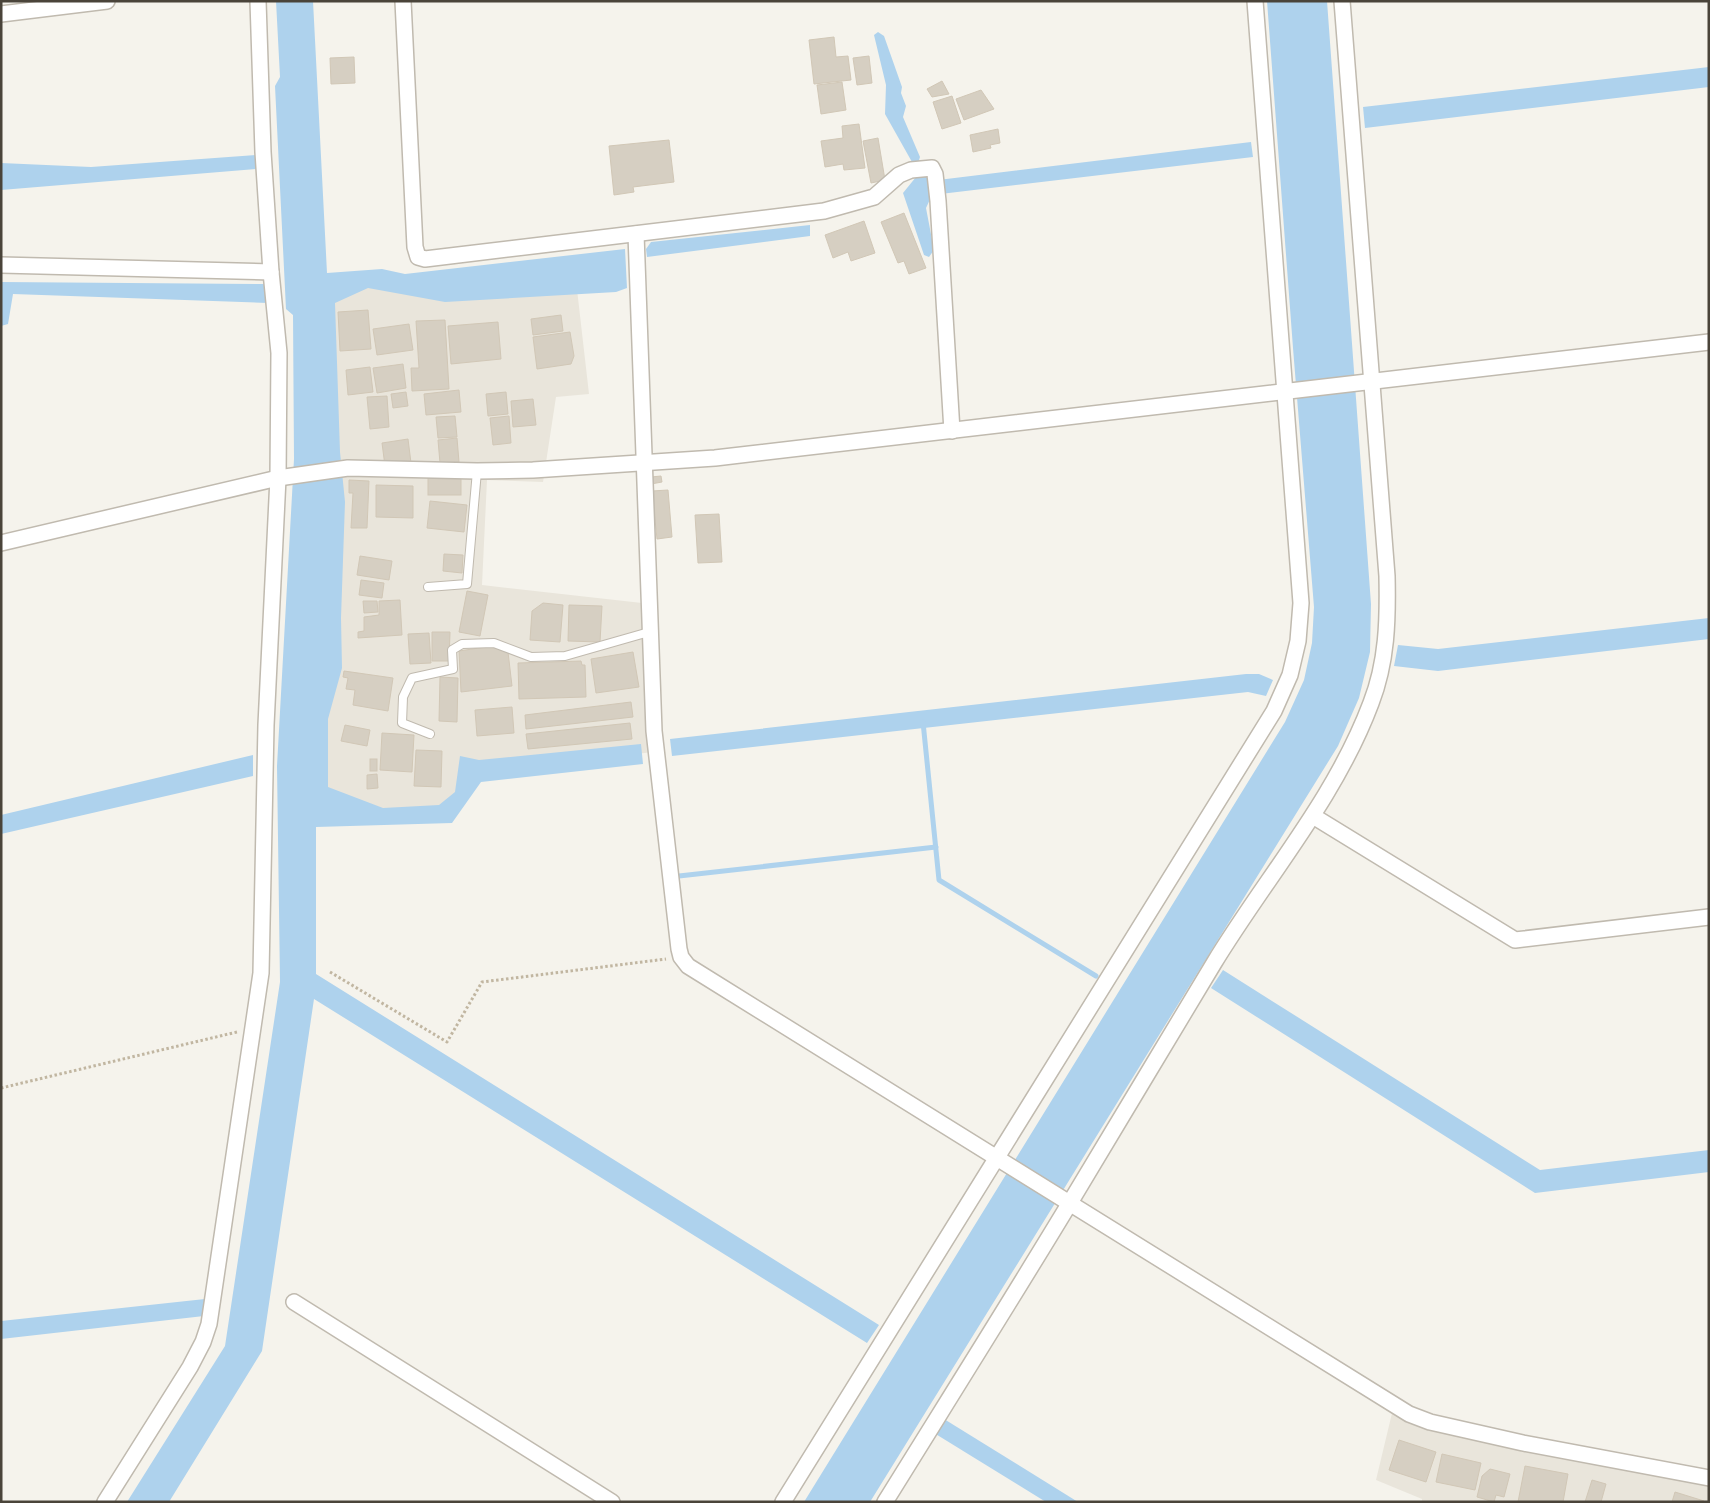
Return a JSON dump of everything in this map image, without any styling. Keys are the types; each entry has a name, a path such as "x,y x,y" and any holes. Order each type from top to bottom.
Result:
{"street":[{"path":"1,14 107,1"},
{"path":"105,1502 190,1367 203,1342 209,1324 261,973 266,725 283,477 279,353 271,272 263,152 258,1"},
{"path":"404,1 415,247 418,257 426,259 824,211 874,198 899,175 923,171 938,201 952,430"},
{"path":"783,1502 1000,1161 1274,711 1290,675 1298,641 1301,603 1288,392 1256,1"},
{"path":"885,1502 1066,1202 1216,960 1313,816 1356,740 1373,700 1388,625 1387,576 1364,382 1342,1"},
{"path":"636,234 654,731 678,949 688,966 1409,1414 1430,1422 1523,1443 1709,1478"},
{"path":"1,265 271,272"},
{"path":"1,543 283,477 348,468 477,471 532,470 715,458 1709,342"},
{"path":"1313,816 1515,940 1709,917"},
{"path":"294,1302 612,1502"}],"lane":[{"path":"428,588 467,584 477,471"},
{"path":"430,734 402,723 403,697 412,678 453,669 452,650 462,644 494,642 531,657 565,656 649,632"}],"path":[{"path":"330,972 446,1042 482,982 681,957"},
{"path":"1,1088 253,1028"}],"shaded area":[{"path":"575,272 589,394 556,397 543,482 487,480 482,585 642,603 653,752 469,774 447,818 304,818 314,287"},
{"path":"1393,1409 1709,1473 1709,1502 1422,1502 1422,1499 1376,1480"}],"water":[{"path":"276,1 313,1 327,273 382,269 405,274 625,249 627,288 616,292 445,302 368,288 335,303 340,452 345,502 341,618 342,668 328,719 328,787 383,808 439,805 455,792 460,756 479,760 641,744 643,764 481,782 452,823 316,827 316,974 879,1325 867,1343 314,999 262,1351 169,1502 127,1502 225,1346 280,982 277,766 294,459 293,315 286,309 275,86 280,77"},
{"path":"1267,1 1327,1 1371,604 1370,652 1359,698 1338,746 870,1502 804,1502 1285,722 1304,680 1312,643 1314,607"},
{"path":"878,32 884,36 902,87 901,93 906,106 903,117 920,157 920,167 923,174 930,181 1251,142 1253,157 932,195 926,208 934,250 929,257 924,255 903,193 916,177 912,162 885,114 886,85 874,35"},
{"path":"1709,67 1709,87 1365,128 1363,107"},
{"path":"257,155 257,169 1,190 1,163 91,167"},
{"path":"810,225 810,236 647,257 646,249 651,242"},
{"path":"1,282 266,284 268,303 13,294 8,324 1,326"},
{"path":"1709,618 1709,639 1438,671 1394,666 1398,645 1438,649"},
{"path":"1259,674 1273,680 1266,696 1248,692 672,756 670,739"},
{"path":"253,755 253,776 1,834 1,815"},
{"path":"1223,970 1540,1170 1709,1150 1709,1172 1535,1193 1211,988"},
{"path":"205,1299 204,1316 1,1339 1,1321"},
{"path":"944,1419 1078,1502 1046,1502 934,1433"}],"building":[{"path":"834,37 836,57 848,56 851,80 814,84 809,40"},
{"path":"869,56 872,83 857,85 853,58"},
{"path":"354,57 355,83 331,84 330,58"},
{"path":"942,81 949,94 932,97 927,89"},
{"path":"842,82 846,110 821,114 817,85"},
{"path":"981,90 994,109 964,120 956,99"},
{"path":"952,96 961,123 942,129 933,102"},
{"path":"859,124 865,168 844,170 843,164 825,167 821,141 843,138 842,126"},
{"path":"998,129 1000,143 990,145 991,148 973,152 970,135"},
{"path":"878,138 885,180 871,183 863,141"},
{"path":"669,140 674,182 633,187 634,192 614,195 609,146"},
{"path":"904,213 926,268 909,274 904,261 898,263 881,222"},
{"path":"864,221 875,253 851,261 848,252 833,258 825,235"},
{"path":"368,310 371,349 340,351 338,312"},
{"path":"561,315 563,331 533,335 531,319"},
{"path":"445,320 449,389 412,391 411,368 419,368 416,321"},
{"path":"498,322 501,359 451,364 448,326"},
{"path":"409,324 413,350 377,355 373,329"},
{"path":"570,332 574,356 571,364 537,369 533,337"},
{"path":"403,364 406,388 377,393 373,368"},
{"path":"370,367 373,392 348,395 346,370"},
{"path":"459,390 461,412 426,415 424,394"},
{"path":"406,392 408,406 393,408 391,394"},
{"path":"506,392 508,414 488,416 486,394"},
{"path":"387,396 389,427 370,429 367,397"},
{"path":"533,399 536,425 513,427 511,401"},
{"path":"455,416 457,437 438,438 436,417"},
{"path":"509,416 511,443 493,445 490,418"},
{"path":"457,438 459,462 440,463 438,440"},
{"path":"408,439 411,463 385,466 382,443"},
{"path":"428,474 461,474 461,495 428,495"},
{"path":"661,476 662,482 651,484 651,477"},
{"path":"349,480 369,481 367,528 351,528 353,493 349,493"},
{"path":"376,485 413,486 413,518 376,517"},
{"path":"668,490 672,537 657,539 652,491"},
{"path":"430,501 467,505 464,532 427,528"},
{"path":"719,514 722,562 698,563 695,515"},
{"path":"444,554 463,555 462,573 443,571"},
{"path":"360,556 392,561 389,580 357,575"},
{"path":"361,580 384,583 382,598 359,595"},
{"path":"467,591 488,595 480,636 459,632"},
{"path":"400,600 402,635 358,638 358,632 364,631 364,617 379,615 379,601"},
{"path":"363,601 377,601 378,612 364,613"},
{"path":"543,603 563,605 560,642 530,640 532,611"},
{"path":"569,605 602,606 600,642 568,641"},
{"path":"432,632 450,632 449,661 432,661"},
{"path":"429,633 431,663 410,664 408,634"},
{"path":"492,646 508,652 512,686 461,692 459,651"},
{"path":"633,652 639,687 596,693 591,659"},
{"path":"581,661 582,665 585,665 586,697 519,699 518,663"},
{"path":"344,671 393,678 388,711 353,705 355,690 346,689 348,678 343,677"},
{"path":"440,677 458,678 457,722 439,721"},
{"path":"631,702 633,717 526,729 525,715"},
{"path":"512,707 514,733 477,736 475,710"},
{"path":"630,723 632,739 528,749 526,734"},
{"path":"345,725 370,730 367,746 341,741"},
{"path":"382,733 414,735 412,772 380,770"},
{"path":"416,750 442,751 441,787 414,786"},
{"path":"370,759 377,759 377,771 370,771"},
{"path":"377,774 378,788 367,789 367,775"},
{"path":"1399,1440 1436,1452 1426,1482 1389,1470"},
{"path":"1442,1454 1481,1463 1475,1490 1436,1482"},
{"path":"1525,1466 1568,1474 1563,1502 1518,1502"},
{"path":"1490,1469 1510,1474 1504,1497 1496,1495 1494,1502 1477,1497 1482,1476"},
{"path":"1592,1480 1606,1484 1601,1502 1585,1502"},
{"path":"1675,1492 1704,1501 1704,1502 1672,1502"}],"waterway":[{"path":"923,722 939,880 1096,976"},
{"path":"679,876 936,847"}]}
